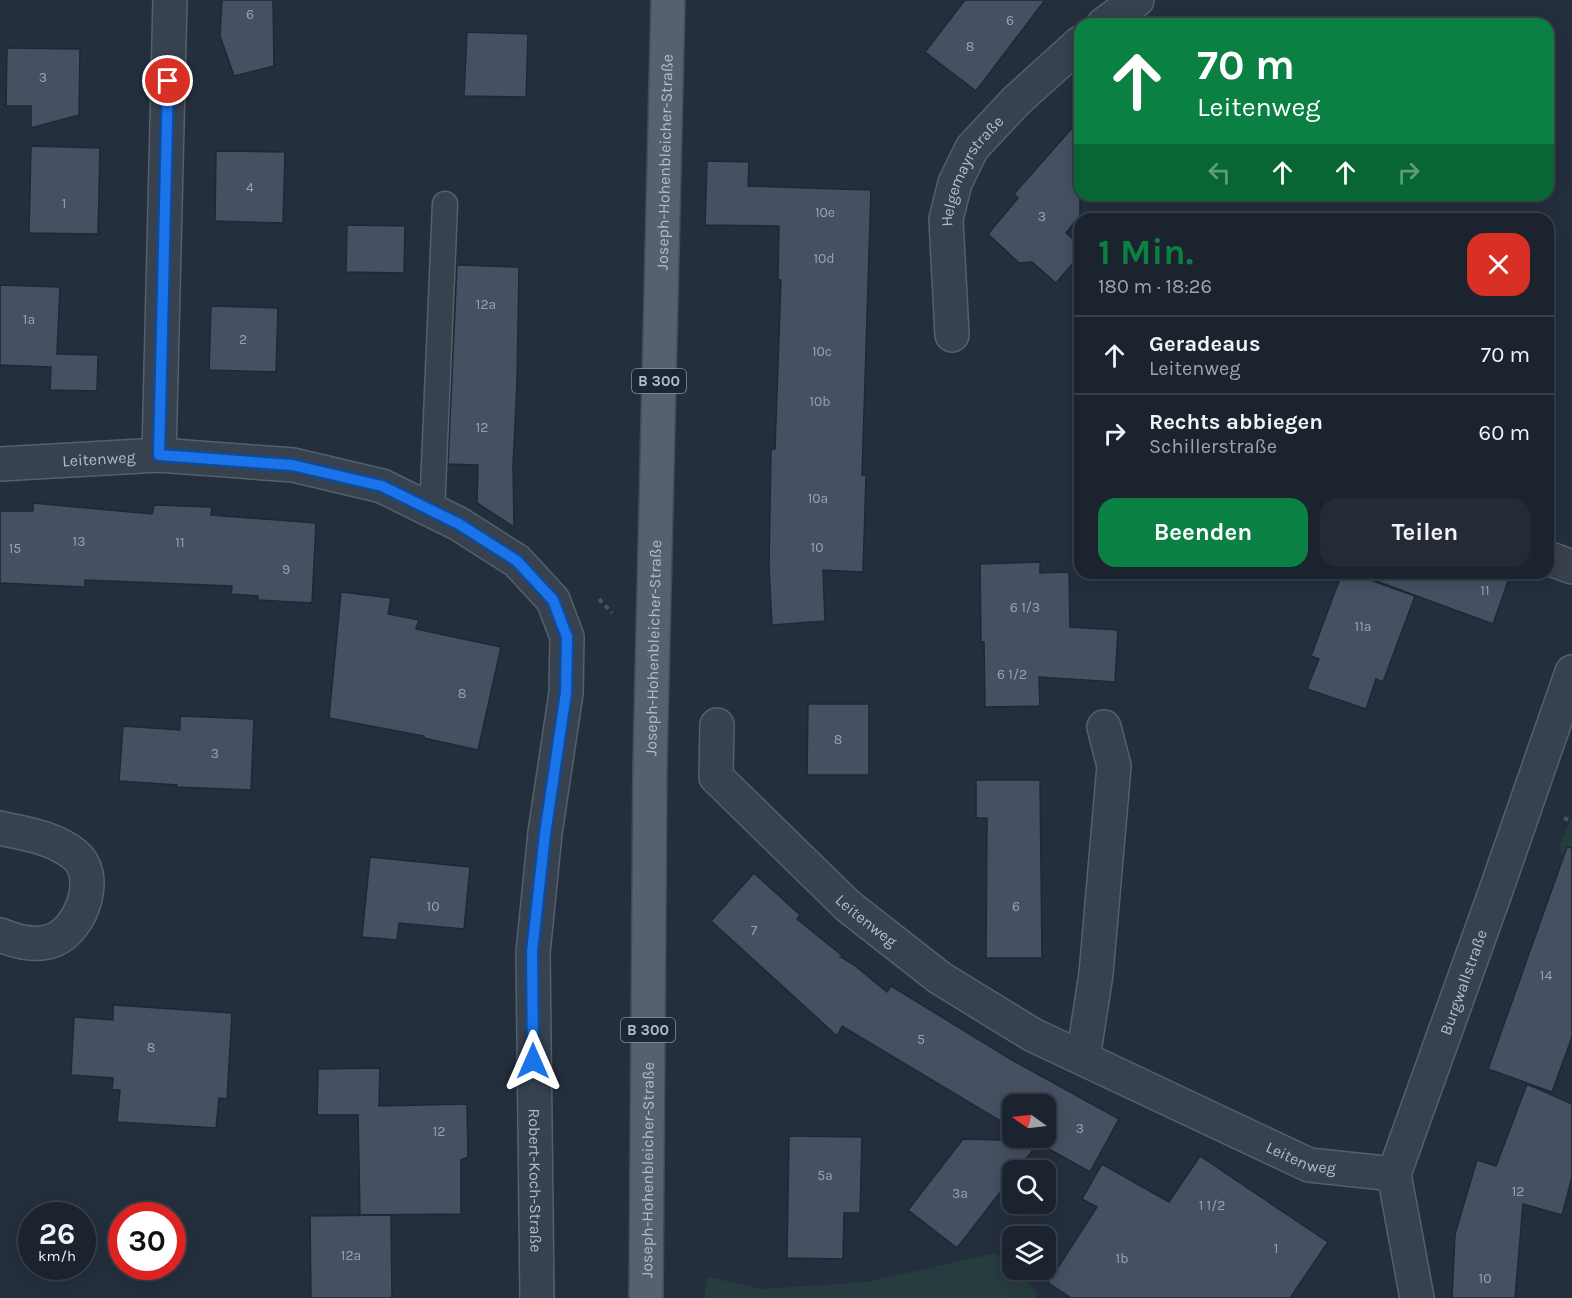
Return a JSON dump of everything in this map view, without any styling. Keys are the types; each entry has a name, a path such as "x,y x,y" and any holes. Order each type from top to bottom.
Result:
{"main road":[{"name":"Joseph-Hohenbleicher-Straße","path":"646,1298 650,762 668,0"}],"street":[{"path":"159,455 170,0"},
{"path":"1112,18 1137,0"},
{"name":"Helgemayrstraße","path":"952,335 946,219 955,183 972,148 1016,101 1074,48"},
{"name":"Leitenweg","path":"0,464 159,455 292,465 382,486 459,524 517,561 553,600"},
{"path":"1554,560 1572,567"},
{"name":"Robert-Koch-Straße","path":"537,1298 532,952 543,843 566,681 567,637 553,600"},
{"name":"Burgwallstraße","path":"1394,1174 1572,672"},
{"name":"Leitenweg","path":"717,725 716,777 848,906 940,978 1033,1035 1309,1165 1394,1174"},
{"path":"1083,1058 1096,974 1113,766 1104,727"},
{"path":"0,828 52,840 76,855 85,869 88,884 82,908 70,928 55,940 32,944 0,935"},
{"path":"1394,1174 1417,1298"}],"lane":[{"path":"432,512 445,204"}],"green space":[{"path":"1572,817 1572,856 1558,850"},
{"path":"996,1253 1002,1258 1002,1280 1026,1280 1035,1288 1037,1298 704,1298 708,1277 762,1289 867,1282"}],"building":[{"path":"222,0 273,0 274,66 234,76 220,36"},
{"path":"965,0 1045,0 976,91 925,52"},
{"path":"467,32 528,34 526,97 464,96"},
{"path":"7,48 80,49 79,115 31,128 31,106 6,106"},
{"path":"1074,126 1074,201 1080,201 1080,213 1074,213 1074,223 1066,233 1074,240 1074,262 1056,283 1032,262 1019,263 988,234 1018,198 1014,194"},
{"path":"31,146 100,148 98,234 29,233"},
{"path":"216,151 285,152 283,223 215,221"},
{"path":"707,161 749,162 748,186 871,190 862,475 866,475 863,572 823,570 825,621 772,625 769,568 771,449 775,449 781,280 778,280 779,226 705,225"},
{"path":"347,225 405,226 404,273 346,272"},
{"path":"457,265 519,267 513,466 514,527 477,503 478,465 448,464"},
{"path":"0,285 60,287 57,354 98,355 97,391 50,390 51,367 0,365"},
{"path":"211,306 278,308 276,372 209,370"},
{"path":"33,503 152,514 154,505 212,507 211,515 316,523 312,603 258,600 258,596 231,594 232,586 85,580 85,587 0,583 0,511 33,511"},
{"path":"1040,562 1040,573 1069,572 1070,627 1118,630 1115,682 1039,677 1040,706 985,707 980,564"},
{"path":"1340,579 1368,579 1415,596 1383,682 1376,679 1366,709 1307,689 1319,659 1311,656"},
{"path":"1370,579 1509,579 1493,624"},
{"path":"341,592 391,598 388,614 419,620 416,629 501,647 478,750 424,738 424,736 329,718"},
{"path":"808,704 869,704 869,775 807,775"},
{"path":"180,716 254,719 251,790 177,787 177,785 119,781 123,726 180,730"},
{"path":"976,780 1040,780 1042,958 986,958 987,818 976,818"},
{"path":"1567,847 1572,848 1572,1037 1552,1092 1488,1069"},
{"path":"370,857 470,867 464,929 399,923 397,940 362,937"},
{"path":"754,873 800,915 797,919 887,992 891,986 1012,1060 1119,1119 1090,1172 1047,1148 1056,1148 1056,1094 1002,1094 1002,1122 842,1026 837,1036 711,921"},
{"path":"113,1005 232,1013 227,1099 219,1098 216,1128 117,1122 120,1090 112,1090 113,1078 71,1075 74,1017 113,1020"},
{"path":"380,1068 379,1106 467,1104 468,1157 461,1160 461,1214 360,1215 358,1115 317,1115 318,1069"},
{"path":"1527,1084 1572,1104 1572,1177 1562,1215 1523,1204 1515,1298 1452,1298 1455,1234 1477,1160 1496,1166"},
{"path":"789,1136 862,1137 860,1213 844,1213 843,1259 787,1258"},
{"path":"963,1139 1002,1140 1002,1148 1034,1148 1025,1160 1002,1160 1002,1190 957,1248 908,1210"},
{"path":"1200,1156 1328,1242 1290,1298 1071,1298 1048,1283 1050,1280 1056,1280 1056,1271 1097,1207 1082,1199 1102,1164 1169,1202"},
{"path":"391,1215 392,1298 311,1298 310,1216"}],"route":[{"path":"168,81 159,455 292,465 382,486 459,524 517,561 553,600 567,637 566,693 542,853 532,952 533,1061"}]}
